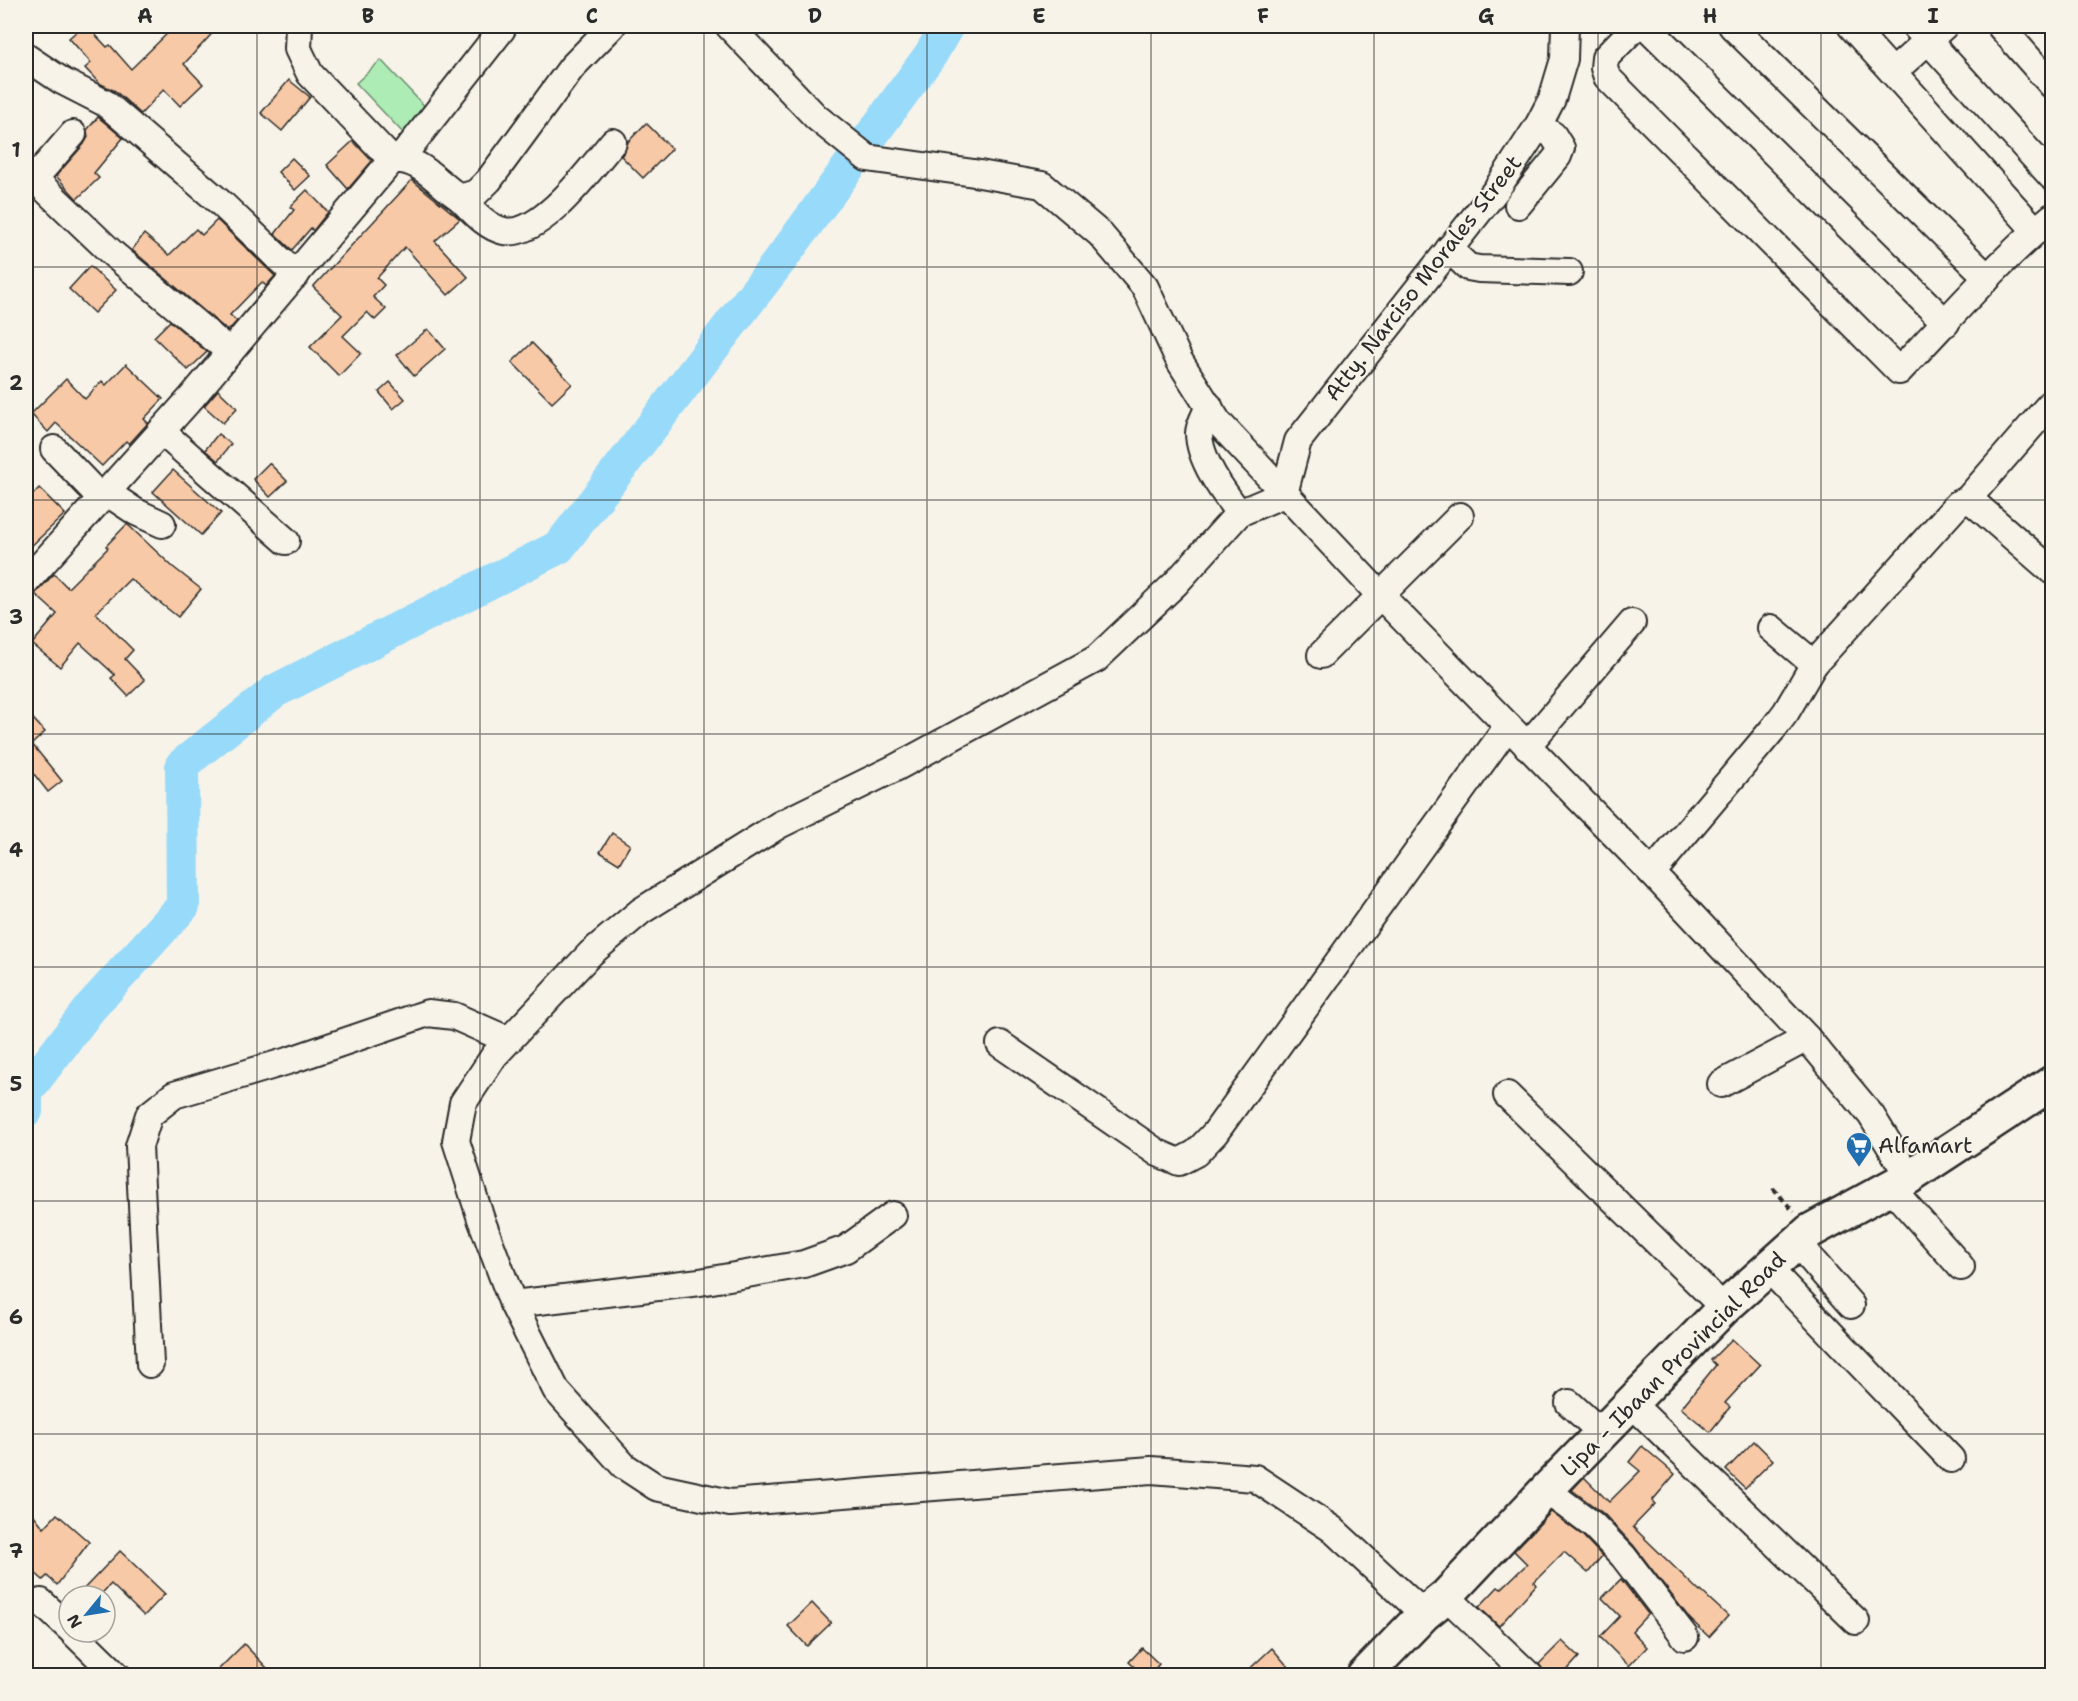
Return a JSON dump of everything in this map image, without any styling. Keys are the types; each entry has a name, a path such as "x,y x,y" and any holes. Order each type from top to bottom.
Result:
{"main road":[{"name":"Lipa - Ibaan Provincial Road","path":"1364,1676 1724,1308 1768,1268 1804,1237 1899,1182 2052,1083"}],"street":[{"path":"299,26 298,49 309,74 397,159 419,165 483,220 505,231 525,229 551,213 613,142"},
{"path":"460,198 476,193 489,180 572,67 612,26"},
{"path":"729,26 816,117 867,158 1042,185 1100,234 1145,287 1179,360 1218,422 1380,595 1652,873 1807,1038 1871,1114 1899,1182 1960,1267"},
{"name":"Atty. Narciso Morales Street","path":"1284,494 1298,441 1496,190 1538,126 1552,99 1564,59 1565,26"},
{"path":"1636,26 1605,58 1604,68 1607,76 1899,371 1988,278 2044,224 1893,72 1851,26"},
{"path":"1646,26 1946,323"},
{"path":"1732,26 1988,278"},
{"path":"2000,26 2052,85"},
{"path":"26,582 161,431 397,159 502,29"},
{"path":"1893,72 1929,30 2052,177"},
{"path":"26,57 62,81 105,103 223,205 296,275"},
{"path":"1518,205 1558,156 1561,148 1553,135 1538,126"},
{"path":"73,134 30,175 113,254 230,352"},
{"path":"1449,249 1468,267 1569,272"},
{"path":"1652,873 1773,729 1786,712 1814,664 1958,504 1967,500 2052,402"},
{"path":"1209,406 1199,432 1205,455 1213,477 1239,513"},
{"path":"161,431 286,541"},
{"path":"54,449 104,495 162,524"},
{"path":"1284,494 1239,513 1176,583 1096,659 897,767 779,825 641,911 591,953 494,1056 463,1103 456,1141 481,1219 513,1304 556,1390 624,1466 656,1487 730,1503 1151,1470 1255,1478 1332,1529 1530,1676"},
{"path":"1967,500 1974,503 2052,571"},
{"path":"1321,655 1460,516"},
{"path":"1527,746 1632,623"},
{"path":"1771,627 1814,664"},
{"path":"1000,1044 1158,1153 1179,1162 1196,1153 1215,1133 1508,726"},
{"path":"150,1364 140,1146 149,1115 174,1095 291,1060 428,1013 454,1016 508,1040"},
{"path":"1721,1084 1807,1038"},
{"path":"1507,1095 1724,1308"},
{"path":"513,1304 700,1282 804,1264 846,1249 893,1215"},
{"path":"1804,1237 1851,1305"},
{"path":"1768,1268 1951,1459"},
{"path":"1569,1403 1602,1433"},
{"path":"1631,1403 1856,1621"},
{"path":"1546,1490 1593,1525 1623,1556 1685,1637"},
{"path":"41,1602 57,1617"},
{"path":"85,1644 118,1676"}],"path":[{"path":"1773,1188 1804,1237"}],"green space":[{"path":"381,60 430,112 405,135 356,83"}],"building":[{"path":"83,26 87,26 107,47 110,45 131,69 175,26 219,26 184,64 203,84 180,106 164,89 141,114 115,91 99,83 85,68 91,63 69,38"},
{"path":"289,80 310,97 282,131 261,113"},
{"path":"98,117 123,138 94,173 99,178 77,199 56,176 84,144 88,137 87,130"},
{"path":"646,123 672,149 643,178 621,156 628,142"},
{"path":"353,141 372,161 348,189 327,165"},
{"path":"292,158 310,176 295,190 278,172"},
{"path":"412,180 460,219 435,241 468,277 448,295 405,247 377,278 384,285 373,297 386,309 375,320 367,312 343,336 361,353 339,376 310,347 342,315 313,287"},
{"path":"307,190 328,212 313,231 311,228 292,250 275,234 294,210 290,207"},
{"path":"217,220 275,276 266,286 262,282 230,315 237,321 228,331 132,250 144,234 169,255 196,229 202,235"},
{"path":"90,266 116,290 94,313 69,289"},
{"path":"170,321 207,352 188,370 154,337"},
{"path":"428,329 445,349 414,376 397,355"},
{"path":"532,343 572,384 552,403 512,362"},
{"path":"126,364 163,399 144,419 148,423 129,444 126,441 102,466 56,423 48,432 31,414 66,379 85,399 102,381 106,385"},
{"path":"390,382 405,399 393,409 379,392"},
{"path":"218,390 237,408 223,423 204,406"},
{"path":"218,434 231,444 218,461 205,450"},
{"path":"269,463 287,481 270,497 253,479"},
{"path":"173,470 221,513 201,535 153,492"},
{"path":"39,488 65,514 26,551 26,502"},
{"path":"127,524 173,567 201,589 178,617 130,579 96,613 133,650 125,659 145,680 128,696 111,678 115,675 80,643 60,667 32,644 57,614 35,594 54,574 68,588 108,548 106,546"},
{"path":"26,711 45,732 32,744 62,781 48,792 26,764"},
{"path":"612,833 630,845 619,864 600,852"},
{"path":"1732,1339 1760,1365 1725,1403 1730,1407 1710,1432 1681,1408 1716,1365 1711,1360"},
{"path":"1754,1441 1773,1460 1745,1488 1726,1470"},
{"path":"1642,1446 1675,1474 1652,1501 1655,1504 1633,1527 1728,1616 1709,1637 1690,1619 1634,1546 1604,1514 1572,1490 1584,1477 1609,1502 1640,1471 1629,1462"},
{"path":"26,1505 44,1528 57,1514 89,1542 57,1585 47,1576 43,1580 26,1565"},
{"path":"1551,1512 1583,1536 1602,1556 1588,1573 1564,1552 1534,1582 1536,1585 1499,1626 1479,1607 1498,1587 1501,1589 1527,1564 1514,1551"},
{"path":"120,1551 165,1594 144,1616 117,1590 117,1584 88,1584"},
{"path":"1621,1579 1648,1614 1632,1631 1647,1647 1629,1666 1600,1637 1620,1616 1602,1598"},
{"path":"812,1603 831,1623 807,1646 788,1626"},
{"path":"1562,1641 1579,1657 1562,1676 1547,1676 1539,1664"},
{"path":"244,1644 267,1668 259,1676 212,1676"},
{"path":"1142,1648 1159,1664 1149,1676 1144,1676 1129,1662"},
{"path":"1272,1648 1296,1676 1242,1676"}],"waterway":[{"path":"26,1111 26,1092 90,1008 183,906 182,765 275,691 559,547 784,255 931,54 947,26"}],"place":[{"name":"Alfamart","path":"1859,1168"}]}
